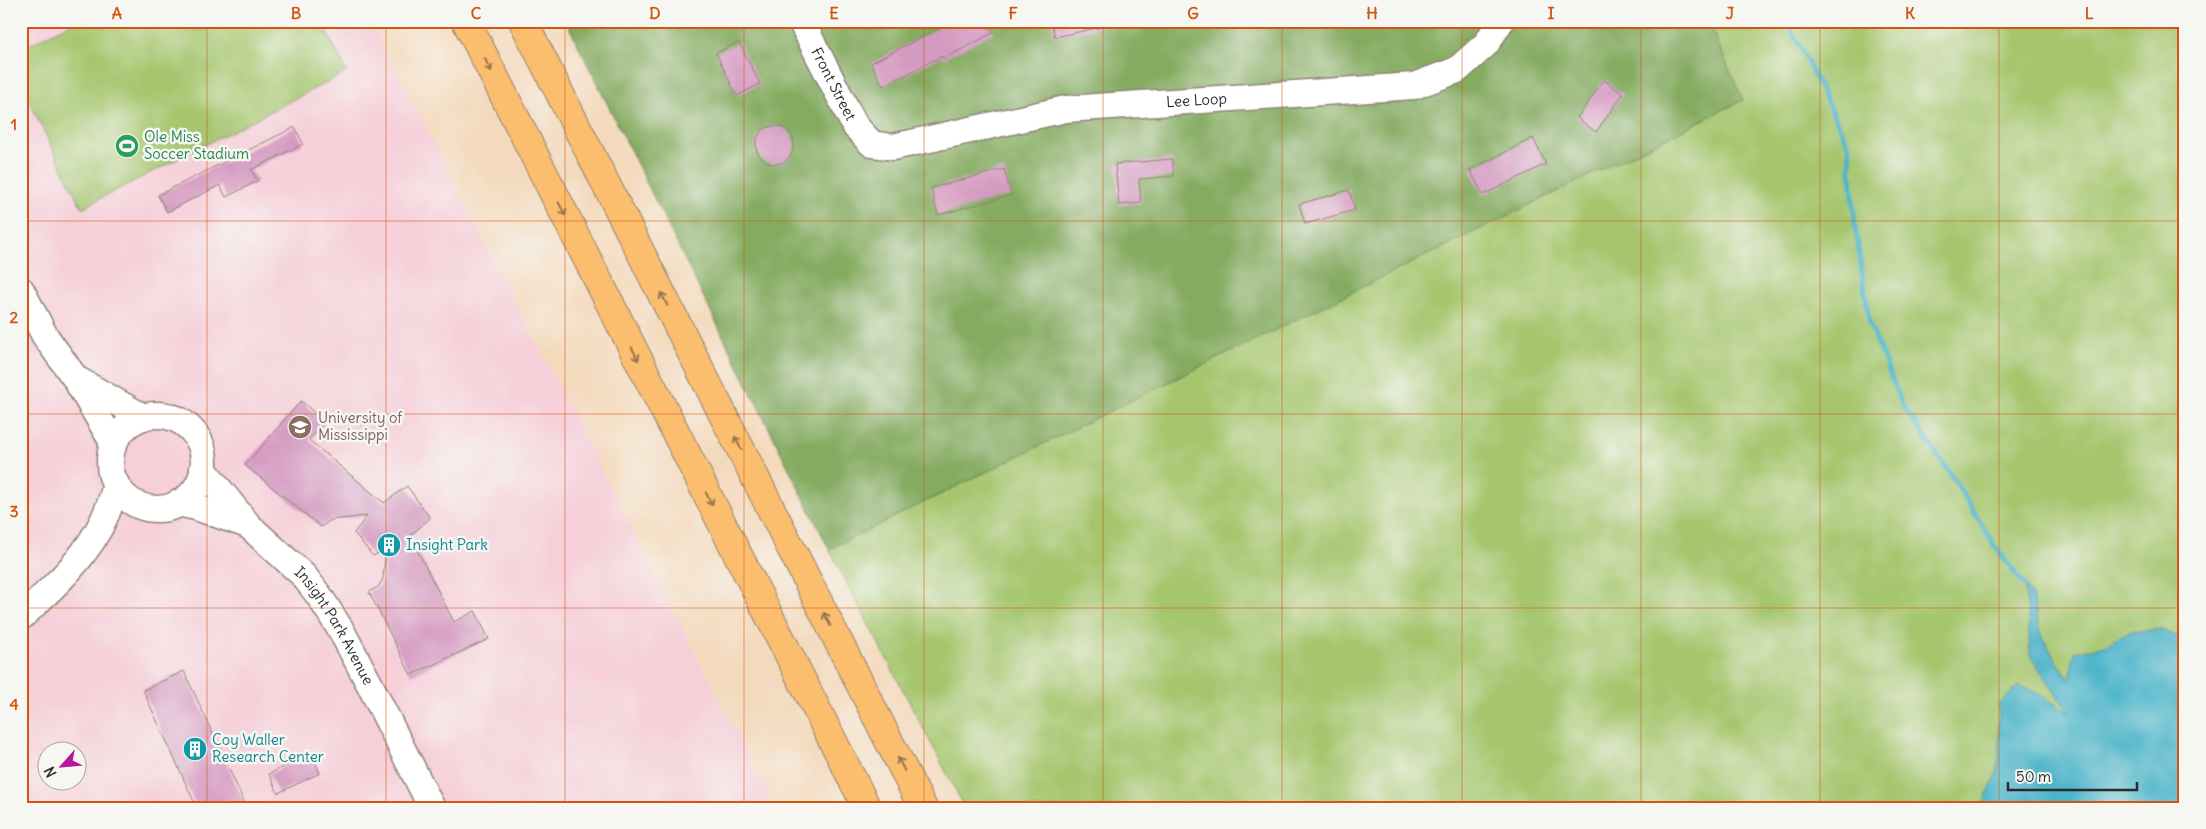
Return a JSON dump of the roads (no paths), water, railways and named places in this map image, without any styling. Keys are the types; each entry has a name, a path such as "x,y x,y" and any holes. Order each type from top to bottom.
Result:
{"highway":[{"path":"466,21 867,808"},
{"path":"523,21 923,808"}],"street":[{"name":"Front Street","path":"801,21 855,126 872,144"},
{"name":"Lee Loop","path":"872,144 893,147 1066,109 1414,86 1457,70 1486,44 1501,21"},
{"path":"21,290 45,336 75,378 114,444"},
{"path":"75,378 143,417"},
{"path":"169,416 181,421 192,430 199,442 203,455 203,469 199,483 190,495 178,503 164,508 150,508 136,504 124,495 116,484 111,471 110,457 114,444 121,432 130,423 143,417 169,416"},
{"name":"Insight Park Avenue","path":"203,469 248,525 304,576 320,597 341,630 432,808"},
{"path":"21,617 62,580 92,543 106,518 116,484"},
{"path":"178,503 196,507 248,525"},
{"path":"92,543 127,518 150,508"}],"water":[{"path":"2024,585 2032,595 2042,637 2069,680 2075,652 2105,645 2130,632 2161,629 2185,641 2185,808 1981,808 1996,776 1999,755 1999,704 2019,686 2038,693 2069,713 2030,655 2028,613"}],"waterway":[{"path":"1787,21 1849,146 1855,225 1870,325 1903,406 1948,470 1996,548 2024,585"}],"place":[{"name":"Ole Miss Soccer Stadium","path":"127,146"},
{"name":"University of Mississippi","path":"300,427"},
{"name":"Insight Park","path":"389,545"},
{"name":"Coy Waller Research Center","path":"195,749"}]}
